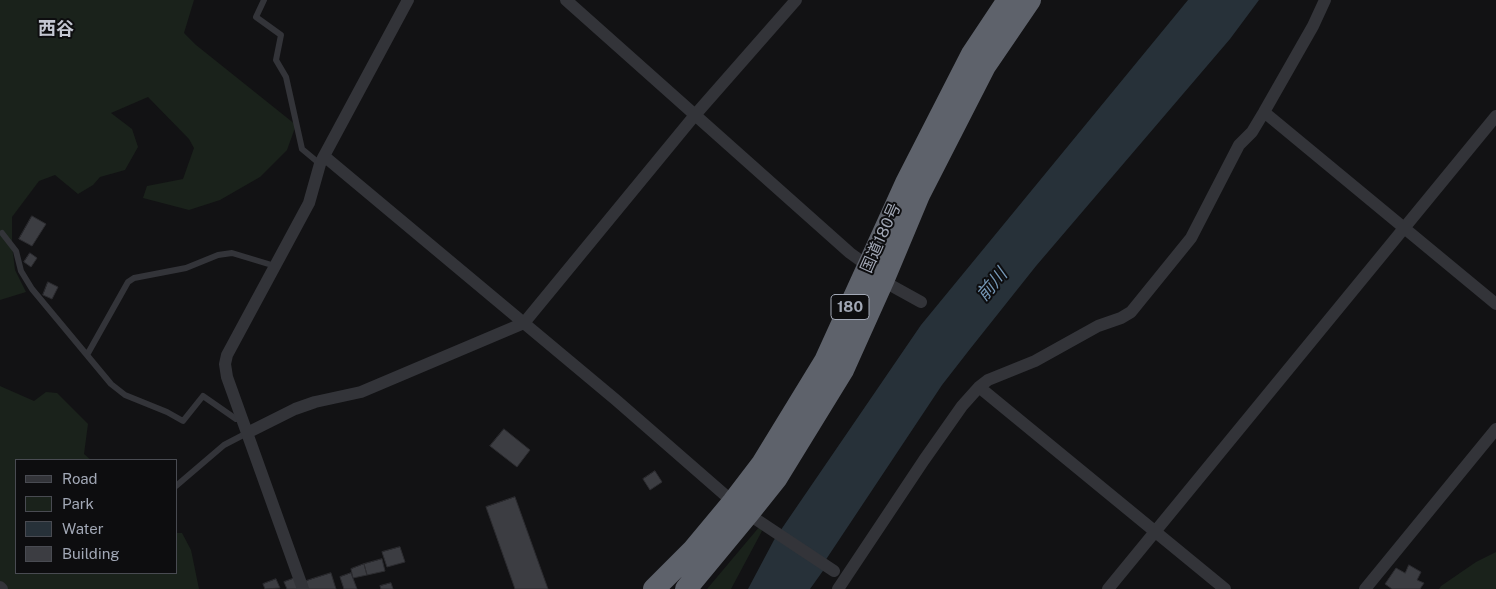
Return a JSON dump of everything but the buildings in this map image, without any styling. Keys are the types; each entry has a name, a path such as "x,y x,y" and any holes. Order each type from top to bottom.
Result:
{"highway":[{"name":"国道180号","path":"876,274 906,183 972,54 1008,0"},
{"name":"国道180号","path":"686,589 741,508 762,464 876,274 985,66 1030,0"},
{"name":"国道180号","path":"654,589 693,550 741,508"}],"street":[{"path":"303,589 227,377 226,359 309,203 322,160 408,0"},
{"path":"566,0 850,253 876,274 921,302"},
{"path":"247,433 295,409 315,402 360,392 524,323 695,115 796,0"},
{"path":"838,589 924,460 962,406 979,387 988,380 1035,361 1098,326 1121,318 1131,312 1191,238 1239,145 1252,132 1264,112 1313,26 1325,0"},
{"path":"1264,112 1496,304"},
{"path":"1108,589 1496,116"},
{"path":"322,160 524,323 741,508 832,570"},
{"path":"979,387 1225,589"},
{"path":"1365,589 1496,429"}],"lane":[{"path":"264,0 256,17 280,35 276,60 286,77 302,149 322,160"},
{"path":"2,233 16,251 20,271 32,289 111,384 125,395 166,412 182,421 204,396 236,419 242,418"},
{"path":"87,355 128,282 134,278 186,268 218,255 232,253 276,267"},
{"path":"178,484 224,444 247,433"}],"green space":[{"path":"0,0 194,0 184,33 196,45 296,125 287,150 260,177 220,200 189,210 143,198 147,186 183,179 194,148 189,139 148,97 111,113 132,129 138,147 125,170 100,177 93,185 78,194 55,175 39,181 12,217 12,245 15,270 26,292 0,300"},
{"path":"0,386 34,401 46,392 57,393 88,424 84,454 90,459 15,459 15,574 178,574 178,533 182,533 191,550 199,589 0,589"},
{"path":"760,526 762,531 731,589 707,589"},
{"path":"1496,552 1496,589 1439,589 1476,562"}],"water":[{"name":"前川","path":"1188,0 1259,0 1230,39 1036,266 942,385 825,561 825,568 810,589 748,589 774,540 921,325"}],"district":[{"name":"西谷","path":"56,29"}]}
